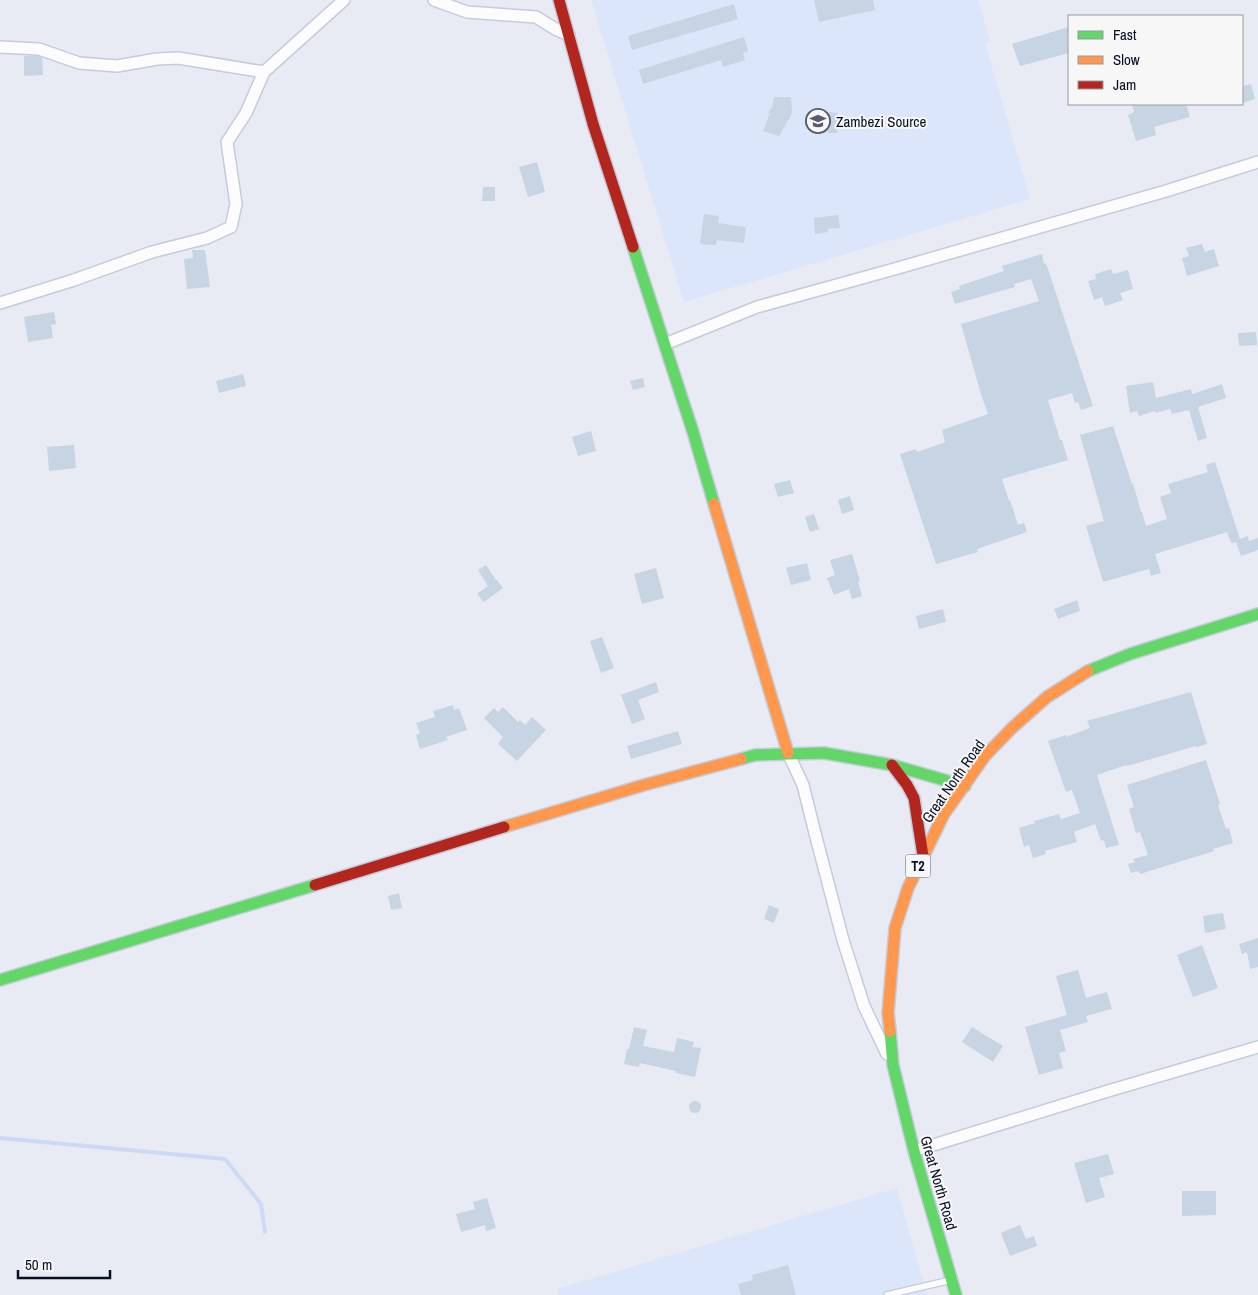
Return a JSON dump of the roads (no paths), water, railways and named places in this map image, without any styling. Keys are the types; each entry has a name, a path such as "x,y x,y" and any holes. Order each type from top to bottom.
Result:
{"main road":[{"path":"559,0 593,124 665,344 788,753"},
{"name":"Great North Road","path":"956,1295 914,1151 892,1065 888,1013 890,967 895,928 908,888 944,814 986,756 1012,728 1047,697 1088,671 1130,654 1258,614"},
{"path":"0,980 644,785 755,754 824,752 892,765 965,786"},
{"path":"892,765 911,789 916,807 923,856"}],"street":[{"path":"0,303 74,280 152,252 206,238 231,227 236,204 227,142 246,113 264,72 344,0"},
{"path":"434,0 467,12 536,17 569,35"},
{"path":"0,47 39,49 79,63 117,66 157,59 178,58 264,72"},
{"path":"665,344 757,307 1138,199 1258,162"},
{"path":"788,753 803,785 843,940 864,1006 892,1065"},
{"path":"914,1151 1258,1047"}],"lane":[{"path":"887,1295 952,1280"}],"waterway":[{"path":"0,1138 225,1159 261,1204 265,1232"}],"place":[{"name":"Zambezi Source","path":"818,121"}]}
